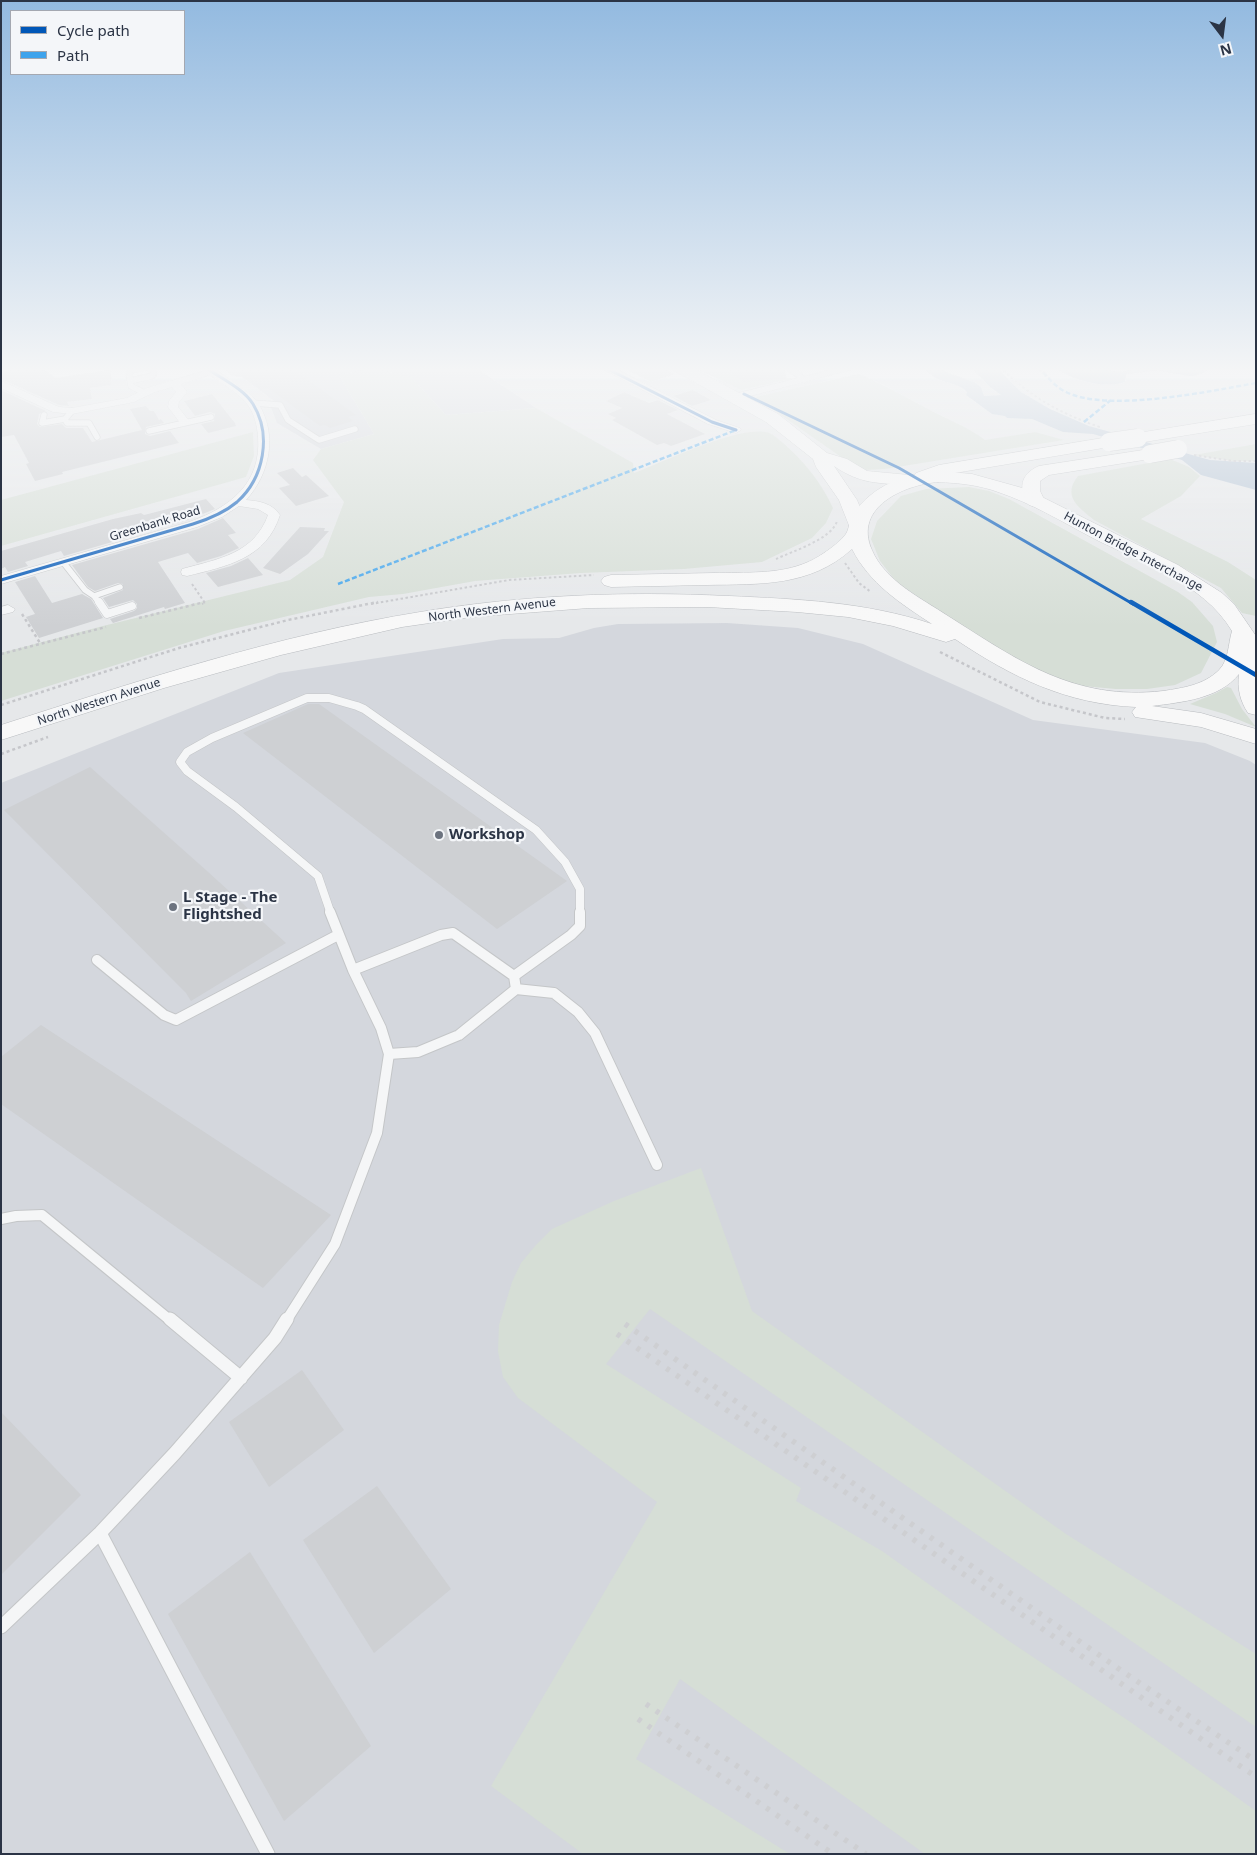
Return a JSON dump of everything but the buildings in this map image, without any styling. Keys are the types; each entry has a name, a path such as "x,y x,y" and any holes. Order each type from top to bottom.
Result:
{"main road":[{"path":"817,454 821,457 825,467 848,500 869,564 880,577 894,589 992,654 1026,675 1070,691 1165,705 1253,727"},
{"path":"857,529 868,507 880,496 915,479 939,470 1039,454"},
{"path":"1036,501 1031,491 1030,480 1043,471 1152,454"},
{"name":"Hunton Bridge Interchange","path":"821,457 840,463 863,476 974,480 1000,485 1036,501 1192,581 1226,607 1242,632 1251,651 1248,682 1253,727"},
{"name":"North Western Avenue","path":"1,718 204,653 271,634 438,598 586,582 759,578 790,575 810,570 826,562 844,547 857,529"},
{"name":"North Western Avenue","path":"1,733 226,662 430,617 517,605 628,600 802,606 877,615 932,630 992,654"},
{"path":"729,602 863,620 902,628 944,643 1015,682 1066,702 1107,710 1173,714 1253,727"},
{"path":"1124,700 1168,698 1191,693 1213,685 1226,676 1233,666 1242,632"},
{"path":"1,745 145,695 310,642"}],"street":[{"name":"Greenbank Road","path":"1,580 199,522 223,511 238,502 249,490 256,478 263,454"},
{"path":"187,572 235,557 251,549 265,538 274,515 272,512 264,507 238,502"}],"lane":[{"path":"64,562 84,590 94,596 107,614 132,606"},
{"path":"94,596 120,588"},
{"path":"1,1627 100,1533 175,1453 276,1338 335,1244 377,1132 389,1054 381,1028 352,970 338,935 318,876 236,808 187,772 180,762 187,752 212,738 295,701 321,696 335,698 364,709 536,830 565,862 580,889 580,926 571,935 514,976"},
{"path":"352,970 441,934 453,933 514,976 516,989"},
{"path":"97,960 164,1015 176,1020 338,935"},
{"path":"389,1054 418,1052 459,1035 516,989 554,993 578,1012 595,1033 656,1165"},
{"path":"1,1219 16,1216 42,1215 241,1378"},
{"path":"100,1533 268,1854"}],"path":[{"path":"776,559 818,540 835,528 837,519"},
{"path":"5,610 20,610 40,643"},
{"path":"1,754 56,734"}],"shaded area":[{"path":"173,454 254,454 246,477 1,546 1,500"},
{"path":"318,454 616,454 633,463 634,473 680,454 794,454 805,464 823,489 833,508 826,523 812,538 762,562 684,569 581,573 475,581 403,594 369,597 224,631 1,701 1,653 290,580 323,557 344,502 313,460"},
{"path":"836,454 980,454 885,469 866,470 854,466"},
{"path":"1256,454 1256,461 1233,461 1194,455"},
{"path":"1170,459 1189,467 1200,476 1181,496 1141,519 1228,562 1256,580 1256,616 1242,613 1221,588 1094,520 1074,501 1072,489 1073,483 1078,476"},
{"path":"969,487 989,491 1009,499 1178,592 1192,602 1213,626 1217,642 1201,673 1175,685 1147,689 1083,686 1052,678 1021,664 897,583 880,561 871,539 877,521 901,496 926,489"},
{"path":"727,623 798,628 863,644 1033,720 1205,743 1256,765 1256,1854 1,1854 1,783 279,673 503,639 559,638 594,628 618,624"},
{"path":"1227,687 1231,688 1242,709 1256,727 1225,714 1190,704"},
{"path":"701,1168 752,1311 1066,1534 1256,1654 1256,1727 650,1309 606,1364 801,1488 796,1501 882,1551 1256,1811 1256,1854 925,1854 680,1679 636,1759 790,1854 583,1854 491,1786 657,1502 518,1398 503,1377 498,1351 499,1325 512,1282 521,1263 552,1229 614,1201"}],"water":[{"path":"1160,454 1187,454 1210,460 1256,463 1256,490 1201,475 1182,460"}],"railway":[{"path":"625,1324 1122,1671 1256,1761"},
{"path":"617,1334 1256,1777"},
{"path":"646,1704 866,1854"},
{"path":"638,1719 833,1854"}],"marked path":[{"path":"338,584 675,454"}],"cycle path":[{"path":"1,580 193,524 217,515 228,509 247,491 260,468 263,454"},
{"path":"869,454 899,468 1256,675"}],"place":[{"name":"Workshop","path":"439,835"},
{"name":"L Stage - The Flightshed","path":"173,907"}]}
